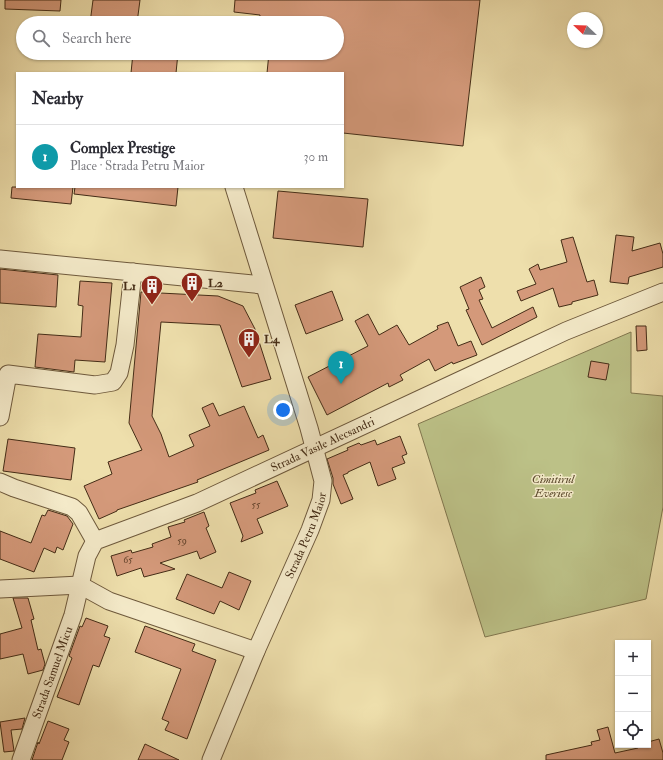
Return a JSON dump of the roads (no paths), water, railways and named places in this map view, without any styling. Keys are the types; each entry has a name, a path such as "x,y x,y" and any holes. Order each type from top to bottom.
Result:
{"street":[{"name":"Strada Petru Maior","path":"211,760 256,651 310,530 321,500 323,481 234,188"},
{"path":"0,259 264,285"},
{"path":"0,417 8,374 95,385 113,382 119,373 125,345 133,272"},
{"name":"Strada Vasile Alecsandri","path":"95,541 197,503 566,331 663,292"},
{"path":"0,482 72,507 79,513 95,541 87,556 80,585"},
{"path":"0,598 7,588 80,585 109,601 256,651"},
{"name":"Strada Samuel Micu","path":"21,760 73,615 80,585"}],"place":[{"name":"L2","path":"192,302"},
{"name":"L1","path":"152,306"},
{"name":"L4","path":"249,358"},
{"name":"Complex Prestige","path":"341,384"}],"park label":[{"name":"Cimitirul Everiesc","path":"553,486"}]}
